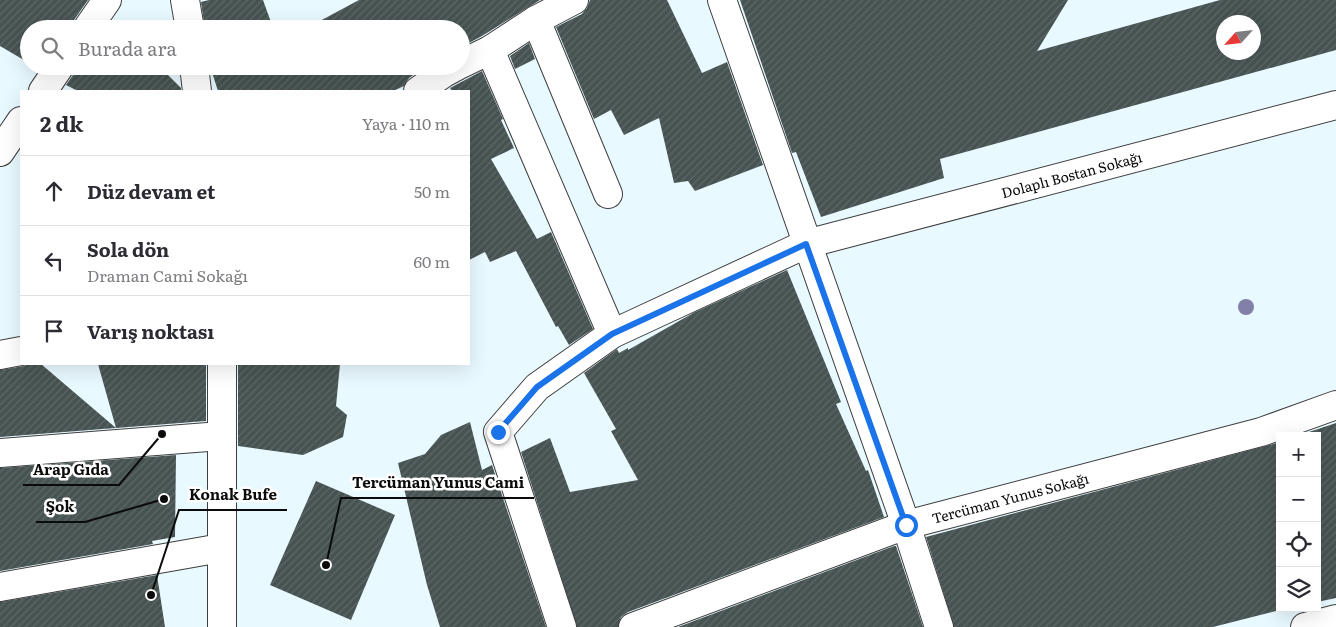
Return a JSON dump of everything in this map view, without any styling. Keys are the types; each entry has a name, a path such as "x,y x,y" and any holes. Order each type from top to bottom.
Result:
{"street":[{"path":"93,20 107,0"},
{"path":"185,0 188,20"},
{"path":"470,60 490,50 536,20 574,0"},
{"path":"722,0 906,525 939,627"},
{"path":"536,20 608,194"},
{"path":"490,50 612,334"},
{"path":"43,90 54,75"},
{"path":"195,75 197,90"},
{"path":"419,90 440,75"},
{"name":"Dolaplı Bostan Sokağı","path":"562,627 498,432 537,387 612,334 806,244 1336,105"},
{"path":"0,152 20,122"},
{"path":"0,355 20,351"},
{"path":"222,365 222,627"},
{"name":"Tercüman Yunus Sokağı","path":"633,627 906,525 1261,432 1336,405"},
{"path":"0,454 221,436"},
{"path":"0,588 221,548"},
{"path":"1305,627 1336,619"}],"building":[{"path":"0,0 88,0 74,20 20,20 20,58 0,46"},
{"path":"209,0 263,0 270,20 204,20 201,2"},
{"path":"359,0 540,0 470,42 470,20 322,20"},
{"path":"590,0 667,0 702,73 727,62 763,165 695,191 688,181 674,183 659,118 624,135 611,110 594,119 556,27 582,14"},
{"path":"740,0 1068,0 1037,51 1220,0 1336,0 1336,50 940,159 944,178 821,217 796,152 792,153"},
{"path":"529,43 535,59 515,69 510,56"},
{"path":"482,71 514,148 491,159 537,239 551,232 593,329 569,345 558,326 556,327 516,251 490,262 485,252 470,260 470,90 451,90 450,88"},
{"path":"73,75 168,75 181,90 76,90 66,85"},
{"path":"213,75 413,75 404,86 395,90 218,90"},
{"path":"787,270 841,402 836,404 866,471 868,470 884,517 628,612 621,617 618,627 577,627 521,452 550,438 570,492 638,480 611,431 616,429 584,373 617,349 619,353 628,348 628,350 695,312"},
{"path":"42,365 116,428 0,437 0,370"},
{"path":"98,365 206,365 206,421 116,428"},
{"path":"238,365 340,365 336,406 347,415 343,437 303,455 238,446"},
{"path":"470,422 482,470 492,465 546,627 440,627 427,585 398,463 425,454 441,435"},
{"path":"1336,423 1336,598 1321,601 1321,432 1309,432"},
{"path":"1276,443 1276,611 1213,627 954,627 926,537"},
{"path":"176,455 175,537 152,541 153,544 0,571 0,468"},
{"path":"316,481 395,515 351,620 270,585"},
{"path":"894,546 896,546 923,627 678,627"},
{"path":"157,575 165,627 0,627 0,602"}],"place":[{"name":"Arap Gıda","path":"162,434"},
{"name":"Şok","path":"164,499"},
{"name":"Tercüman Yunus Cami","path":"326,565"},
{"name":"Konak Bufe","path":"151,595"}],"route":[{"path":"498,432 537,387 612,334 806,244 906,525"}]}
